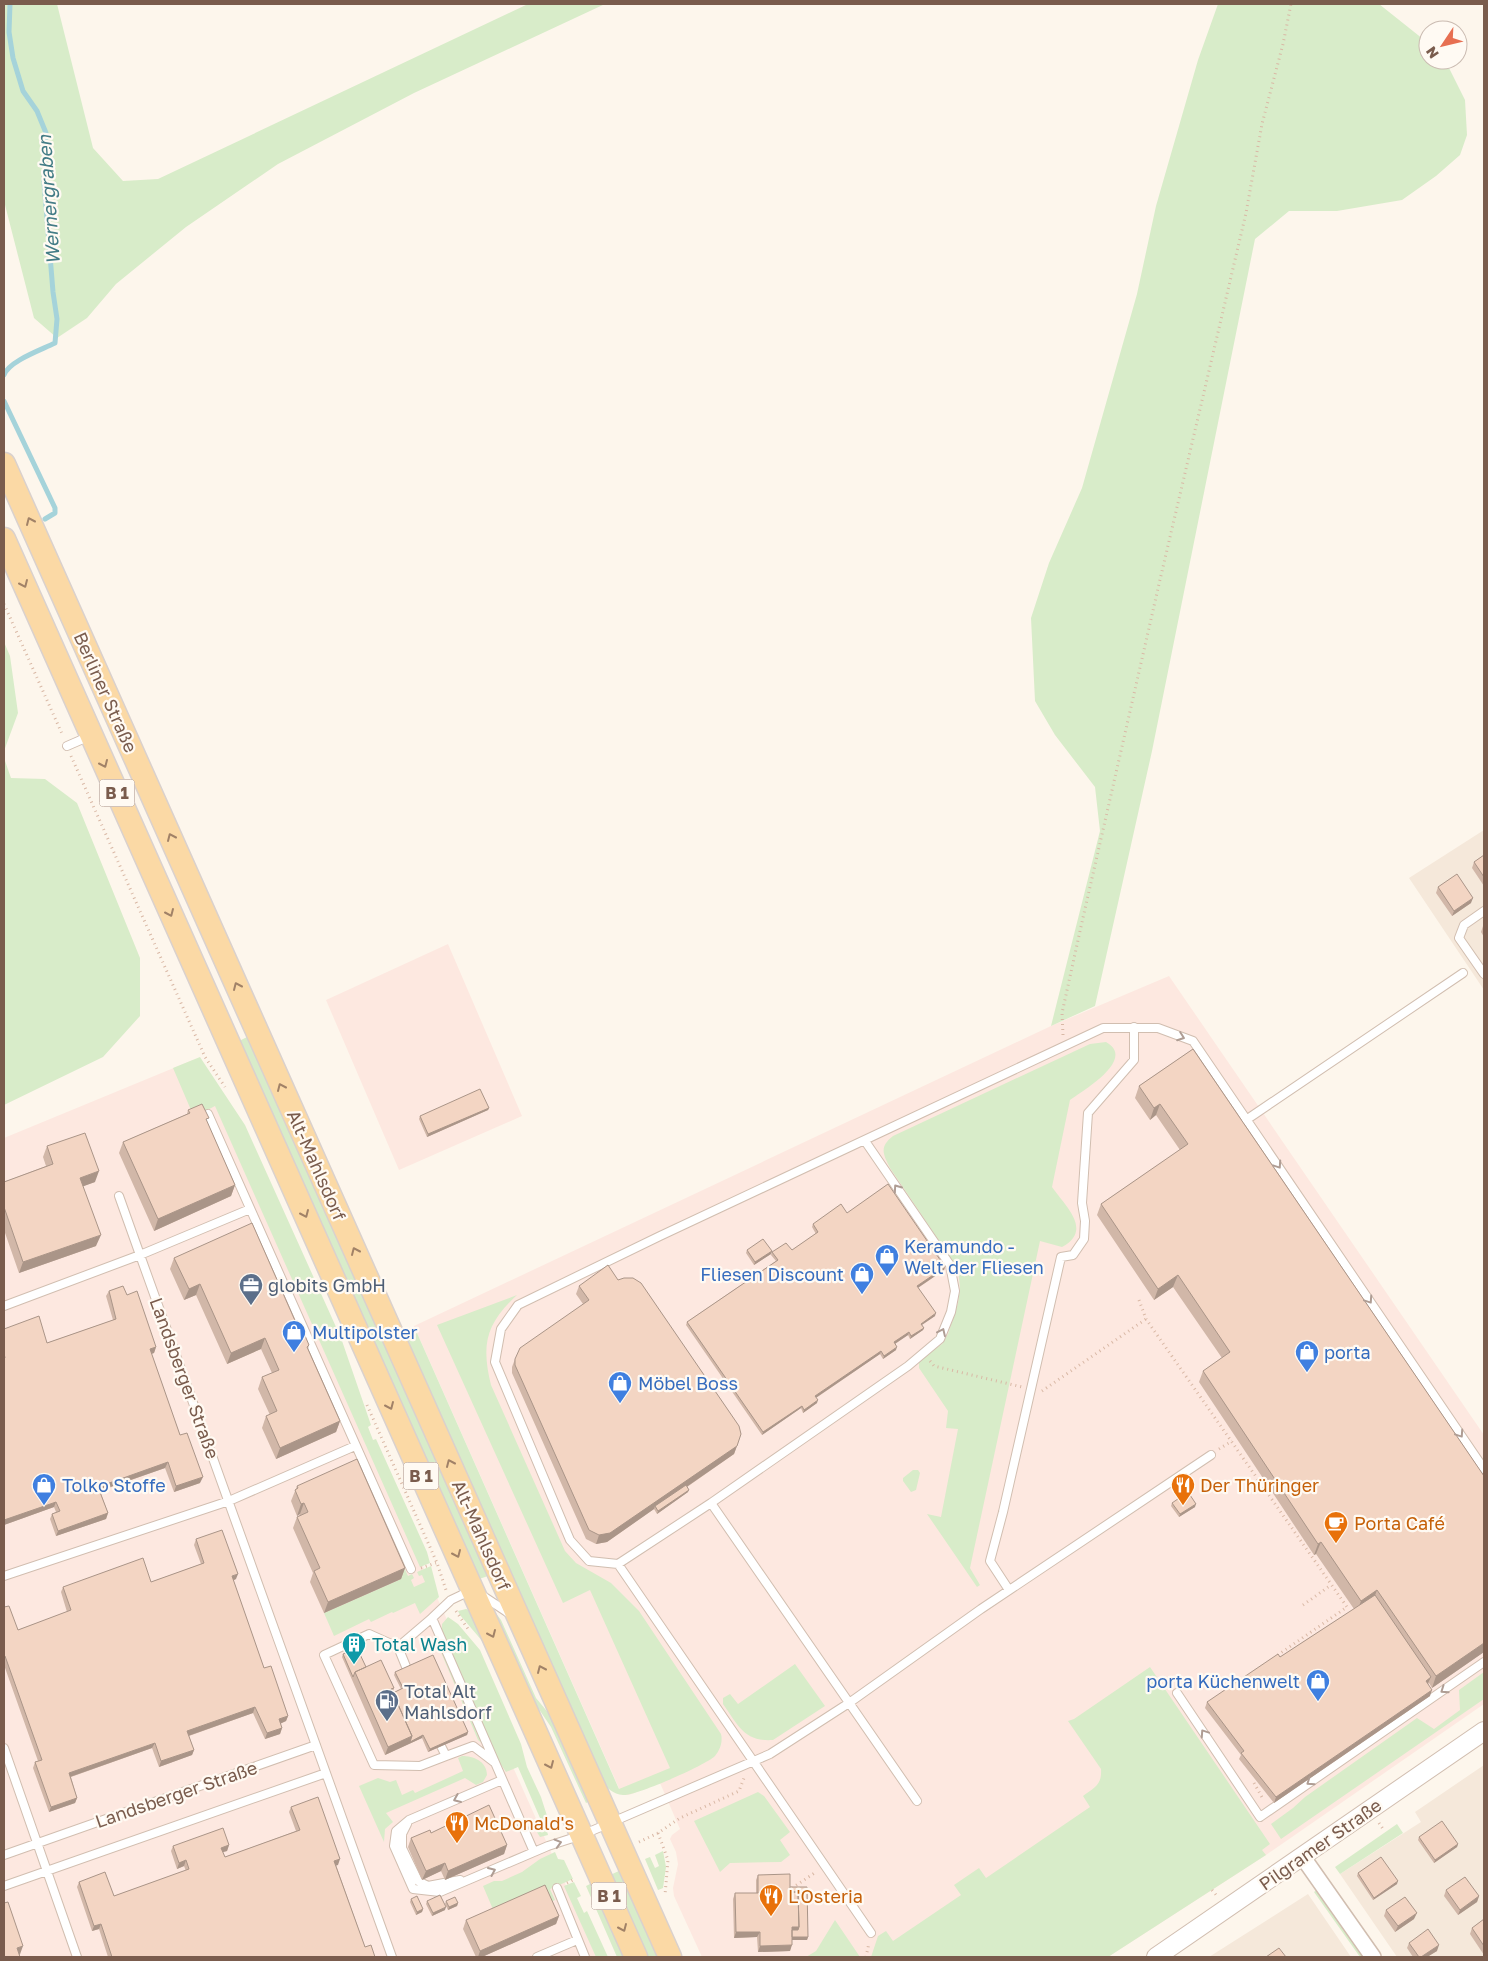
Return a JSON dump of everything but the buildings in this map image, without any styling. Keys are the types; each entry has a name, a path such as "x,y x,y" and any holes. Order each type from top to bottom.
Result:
{"main road":[{"name":"Berliner Straße","path":"4,464 256,1031"},
{"name":"Berliner Straße","path":"4,539 230,1047"},
{"name":"Alt-Mahlsdorf","path":"256,1031 670,1957"},
{"name":"Alt-Mahlsdorf","path":"230,1047 636,1957"}],"street":[{"name":"Pilgramer Straße","path":"1156,1957 1484,1731"},
{"path":"1302,1856 1373,1957"}],"lane":[{"path":"67,746 92,735"},
{"path":"1484,911 1464,925 1459,938 1484,974"},
{"path":"1246,1120 1462,973"},
{"path":"1009,1590 990,1561 1061,1258 1072,1255 1084,1239 1085,1221 1082,1203 1088,1113 1134,1060 1134,1027"},
{"path":"865,1141 950,1265 955,1291 951,1312 940,1339 908,1366 618,1564 590,1561 570,1540 495,1362 500,1329 518,1305 726,1205 1104,1028 1158,1028 1193,1041 1484,1469"},
{"path":"208,1114 411,1569"},
{"name":"Landsberger Straße","path":"119,1196 392,1957"},
{"path":"4,1304 140,1255 250,1210"},
{"path":"4,1576 229,1501 355,1446"},
{"path":"502,1780 410,1820 396,1831 394,1846 413,1889 440,1892 534,1852 582,1835 752,1760 770,1754 849,1703 1009,1590 1210,1456"},
{"path":"710,1503 917,1801"},
{"path":"618,1564 871,1933"},
{"path":"398,1647 451,1600 472,1590 520,1620"},
{"path":"432,1618 534,1852"},
{"path":"407,1669 398,1647 369,1634 324,1655 374,1764 420,1766 473,1746 495,1763"},
{"path":"1177,1693 1260,1817 1484,1662"},
{"name":"Landsberger Straße","path":"4,1855 316,1745"},
{"path":"441,1746 446,1756"},
{"path":"4,1748 77,1957"},
{"path":"4,1886 326,1773"},
{"path":"557,1888 585,1957"},
{"path":"537,1957 578,1940"}],"path":[{"path":"1067,1045 1062,1031 1062,1013 1159,584 1246,213 1262,124 1284,44 1291,4"},
{"path":"4,604 205,1057 229,1092"},
{"path":"1139,1300 1146,1319 1347,1607 1274,1657"},
{"path":"1303,1605 1331,1585"},
{"path":"1252,1780 1263,1797 1260,1817"},
{"path":"644,1839 658,1833 680,1818 740,1789"},
{"path":"1378,1823 1383,1829"},
{"path":"658,1833 668,1860 665,1897"},
{"path":"790,1890 825,1866"},
{"path":"1212,1890 1218,1897"}],"shaded area":[{"path":"1484,830 1484,990 1409,878"},
{"path":"448,944 522,1116 399,1170 326,1000"},
{"path":"1169,976 1484,1435 1484,1704 1266,1855 1108,1957 702,1957 674,1896 673,1888 678,1864 676,1852 670,1839 680,1829 660,1783 629,1795 622,1795 414,1326 1051,1026"},
{"path":"193,1060 236,1133 363,1432 598,1957 4,1957 4,1138"},
{"path":"1484,1765 1484,1957 1397,1957 1340,1874 1421,1822 1415,1812"},
{"path":"1308,1894 1351,1957 1209,1957"}],"green space":[{"path":"4,4 57,4 93,148 123,181 158,179 528,4 605,4 414,93 278,164 186,227 116,284 87,318 57,338 34,318 4,201"},
{"path":"1218,4 1379,4 1418,35 1418,70 1450,70 1465,100 1467,135 1460,155 1436,176 1402,200 1337,211 1289,211 1255,239 1152,751 1095,1006 1051,1026 1100,831 1095,787 1055,735 1035,701 1031,618 1049,563 1082,488 1137,294 1156,206 1198,60"},
{"path":"4,642 10,656 18,713 4,751"},
{"path":"4,758 11,778 45,779 77,803 140,958 140,1016 103,1057 4,1105"},
{"path":"249,1036 488,1576 479,1579 237,1042"},
{"path":"1106,1042 1114,1049 1115,1057 1112,1065 1095,1082 1070,1100 1052,1187 1074,1218 1075,1233 1071,1240 1062,1247 1040,1241 970,1568 980,1585 977,1587 927,1514 941,1517 958,1429 946,1428 948,1411 919,1368 919,1361 942,1344 948,1334 958,1303 960,1288 958,1269 890,1168 884,1155 884,1147 893,1136 1090,1044"},
{"path":"200,1057 245,1125 341,1338 371,1425 368,1427 373,1440 376,1439 427,1552 430,1563 420,1567 215,1106 194,1117 173,1068"},
{"path":"517,1295 498,1316 493,1325 487,1346 488,1371 491,1385 565,1551 576,1563 611,1583 639,1611 721,1734 720,1749 709,1760 670,1779 630,1794 623,1795 613,1792 601,1781 404,1340 417,1333 619,1789 670,1768 590,1590 563,1603 437,1325"},
{"path":"913,1470 918,1470 920,1473 916,1490 911,1492 903,1478"},
{"path":"391,1539 408,1576 412,1574 414,1578 411,1580 414,1587 425,1582 422,1575 419,1576 417,1572 431,1566 439,1597 420,1614 415,1603 371,1622 369,1619 334,1636 324,1613 401,1579"},
{"path":"466,1609 471,1611 485,1641 483,1642 458,1611"},
{"path":"495,1612 501,1620 536,1698 550,1715 590,1801 586,1803 551,1727 528,1693 493,1613"},
{"path":"448,1617 458,1624 480,1650 521,1744 527,1767 541,1797 550,1825 546,1827 548,1835 540,1837 535,1829 543,1825 518,1767 506,1772 498,1760 442,1631 442,1624"},
{"path":"435,1638 438,1640 484,1745 478,1740"},
{"path":"795,1664 825,1706 773,1740 763,1740 748,1735 733,1719 723,1704 723,1698 730,1694 738,1704"},
{"path":"1150,1667 1270,1844 1262,1850 1266,1855 1108,1957 871,1957 878,1936 886,1931 893,1941 961,1895 954,1885 979,1868 986,1878 1090,1807 1083,1796 1099,1782 1101,1769 1068,1721 1074,1719"},
{"path":"1484,1672 1484,1699 1281,1839 1271,1824 1305,1797 1417,1718 1434,1729 1460,1710 1459,1690"},
{"path":"462,1756 475,1758 485,1766 487,1775 483,1782 476,1785 465,1778 386,1813 393,1822 385,1829 384,1842 359,1786 378,1778 390,1782 396,1780 402,1795 413,1790 415,1793 463,1771 458,1758"},
{"path":"758,1792 764,1796 790,1832 780,1840 790,1855 781,1862 730,1863 720,1872 694,1821"},
{"path":"1397,1824 1403,1833 1340,1874 1335,1867"},
{"path":"663,1851 666,1867 663,1888 658,1890 645,1859 650,1857 655,1868 659,1866 655,1855"},
{"path":"555,1852 558,1859 564,1860 573,1879 550,1889 555,1900 546,1904 495,1914 483,1886 494,1881 502,1881 522,1872 540,1859"},
{"path":"621,1870 660,1957 645,1957 608,1876"},
{"path":"574,1882 581,1896 577,1898 584,1913 587,1911 608,1957 596,1957 564,1886"},
{"path":"592,1883 626,1957 617,1957 586,1886"},
{"path":"1318,1889 1365,1957 1360,1957 1314,1892"},
{"path":"835,1920 860,1957 806,1957 816,1951"}],"waterway":[{"name":"Wernergraben","path":"4,375 12,365 55,343 57,319 44,182 46,133 37,111 23,91 13,58 9,32 10,4"},
{"name":"Wernergraben","path":"4,401 55,508 55,513 45,519"}],"place":[{"name":"Keramundo - Welt der Fliesen","path":"887,1277"},
{"name":"Fliesen Discount","path":"862,1295"},
{"name":"globits GmbH","path":"251,1306"},
{"name":"Multipolster","path":"294,1353"},
{"name":"porta","path":"1307,1373"},
{"name":"Möbel Boss","path":"620,1404"},
{"name":"Tolko Stoffe","path":"44,1506"},
{"name":"Der Thüringer","path":"1183,1506"},
{"name":"Porta Café","path":"1336,1544"},
{"name":"Total Wash","path":"354,1665"},
{"name":"porta Küchenwelt","path":"1318,1702"},
{"name":"Total Alt Mahlsdorf","path":"387,1722"},
{"name":"McDonald's","path":"457,1844"},
{"name":"L'Osteria","path":"771,1917"}]}
